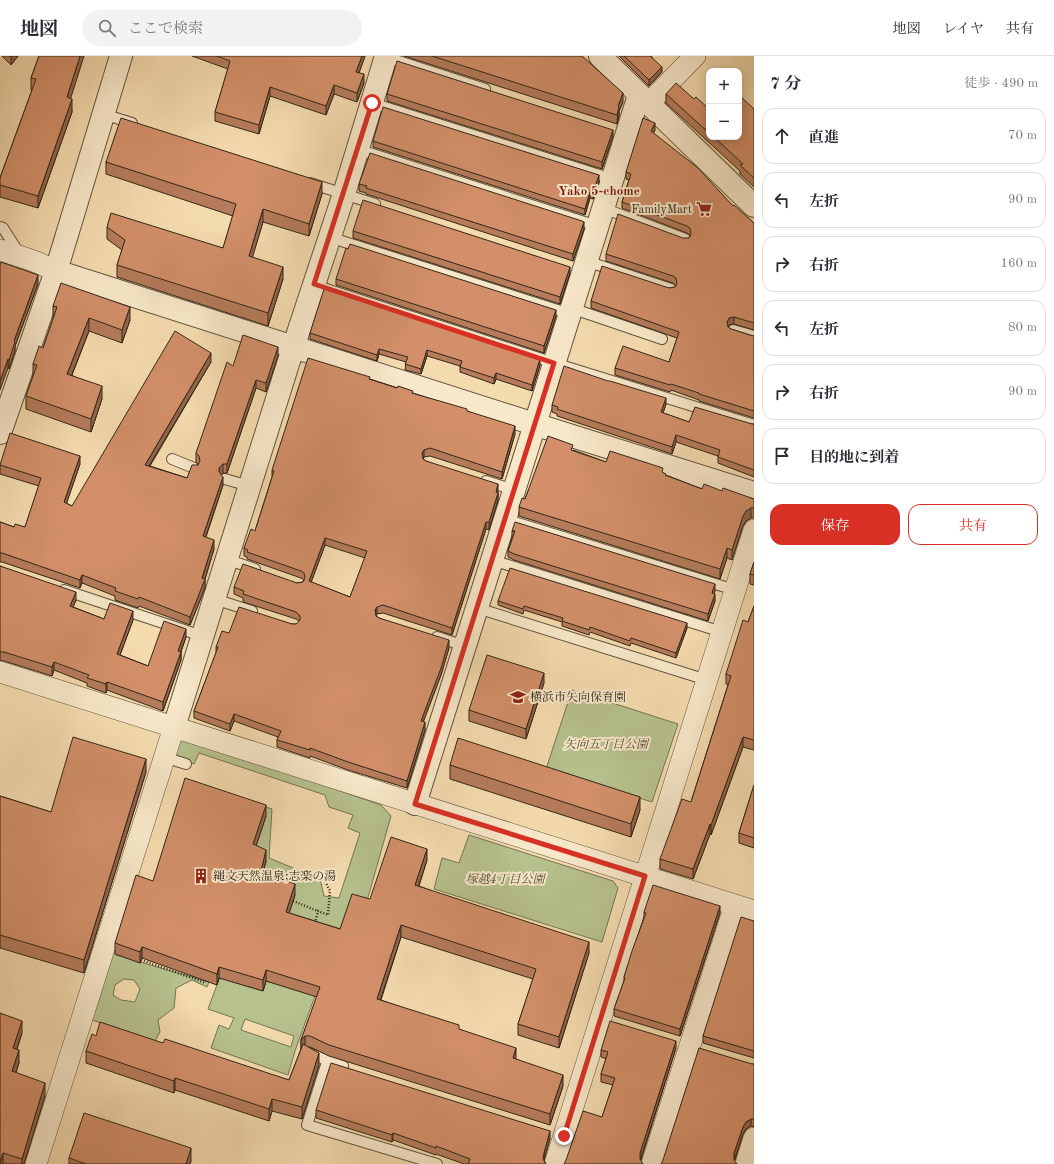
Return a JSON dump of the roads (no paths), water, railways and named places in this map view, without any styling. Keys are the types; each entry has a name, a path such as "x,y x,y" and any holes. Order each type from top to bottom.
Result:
{"street":[{"path":"2,420 56,271 121,56"},
{"path":"36,1164 249,486 344,194 386,56"},
{"path":"600,56 754,206"},
{"path":"415,804 571,311 582,267 612,179 623,133 644,99 695,56"},
{"path":"0,250 56,271 293,348 754,493"},
{"path":"556,1164 560,1134 605,1020 645,876 754,530"},
{"path":"0,672 174,727 347,789 415,804 744,908 689,1046 652,1164"}],"lane":[{"path":"386,56 491,91"},
{"path":"372,103 612,179"},
{"path":"104,114 141,126"},
{"path":"357,149 600,217 685,239"},
{"path":"299,179 381,206"},
{"path":"0,227 3,228 21,257"},
{"path":"329,237 662,339"},
{"path":"582,267 671,289"},
{"path":"314,284 554,363 754,425"},
{"path":"733,330 754,336"},
{"path":"172,459 194,468"},
{"path":"478,478 514,490"},
{"path":"225,479 249,486"},
{"path":"505,518 735,590"},
{"path":"226,559 263,571"},
{"path":"492,560 722,632"},
{"path":"52,586 202,636"},
{"path":"214,599 265,616"},
{"path":"477,608 707,680"},
{"path":"427,634 465,646"},
{"path":"164,757 186,764"},
{"path":"308,1053 327,1062 349,1069"},
{"path":"327,1062 307,1125 437,1164"}],"place":[{"name":"FamilyMart","path":"704,209"},
{"name":"横浜市矢向保育園","path":"518,697"},
{"name":"縄文天然温泉;志楽の湯","path":"201,876"}],"district":[{"name":"Yako 5-chome","path":"599,190"}],"park label":[{"name":"矢向五丁目公園","path":"606,744"},
{"name":"塚越4丁目公園","path":"505,879"}]}
